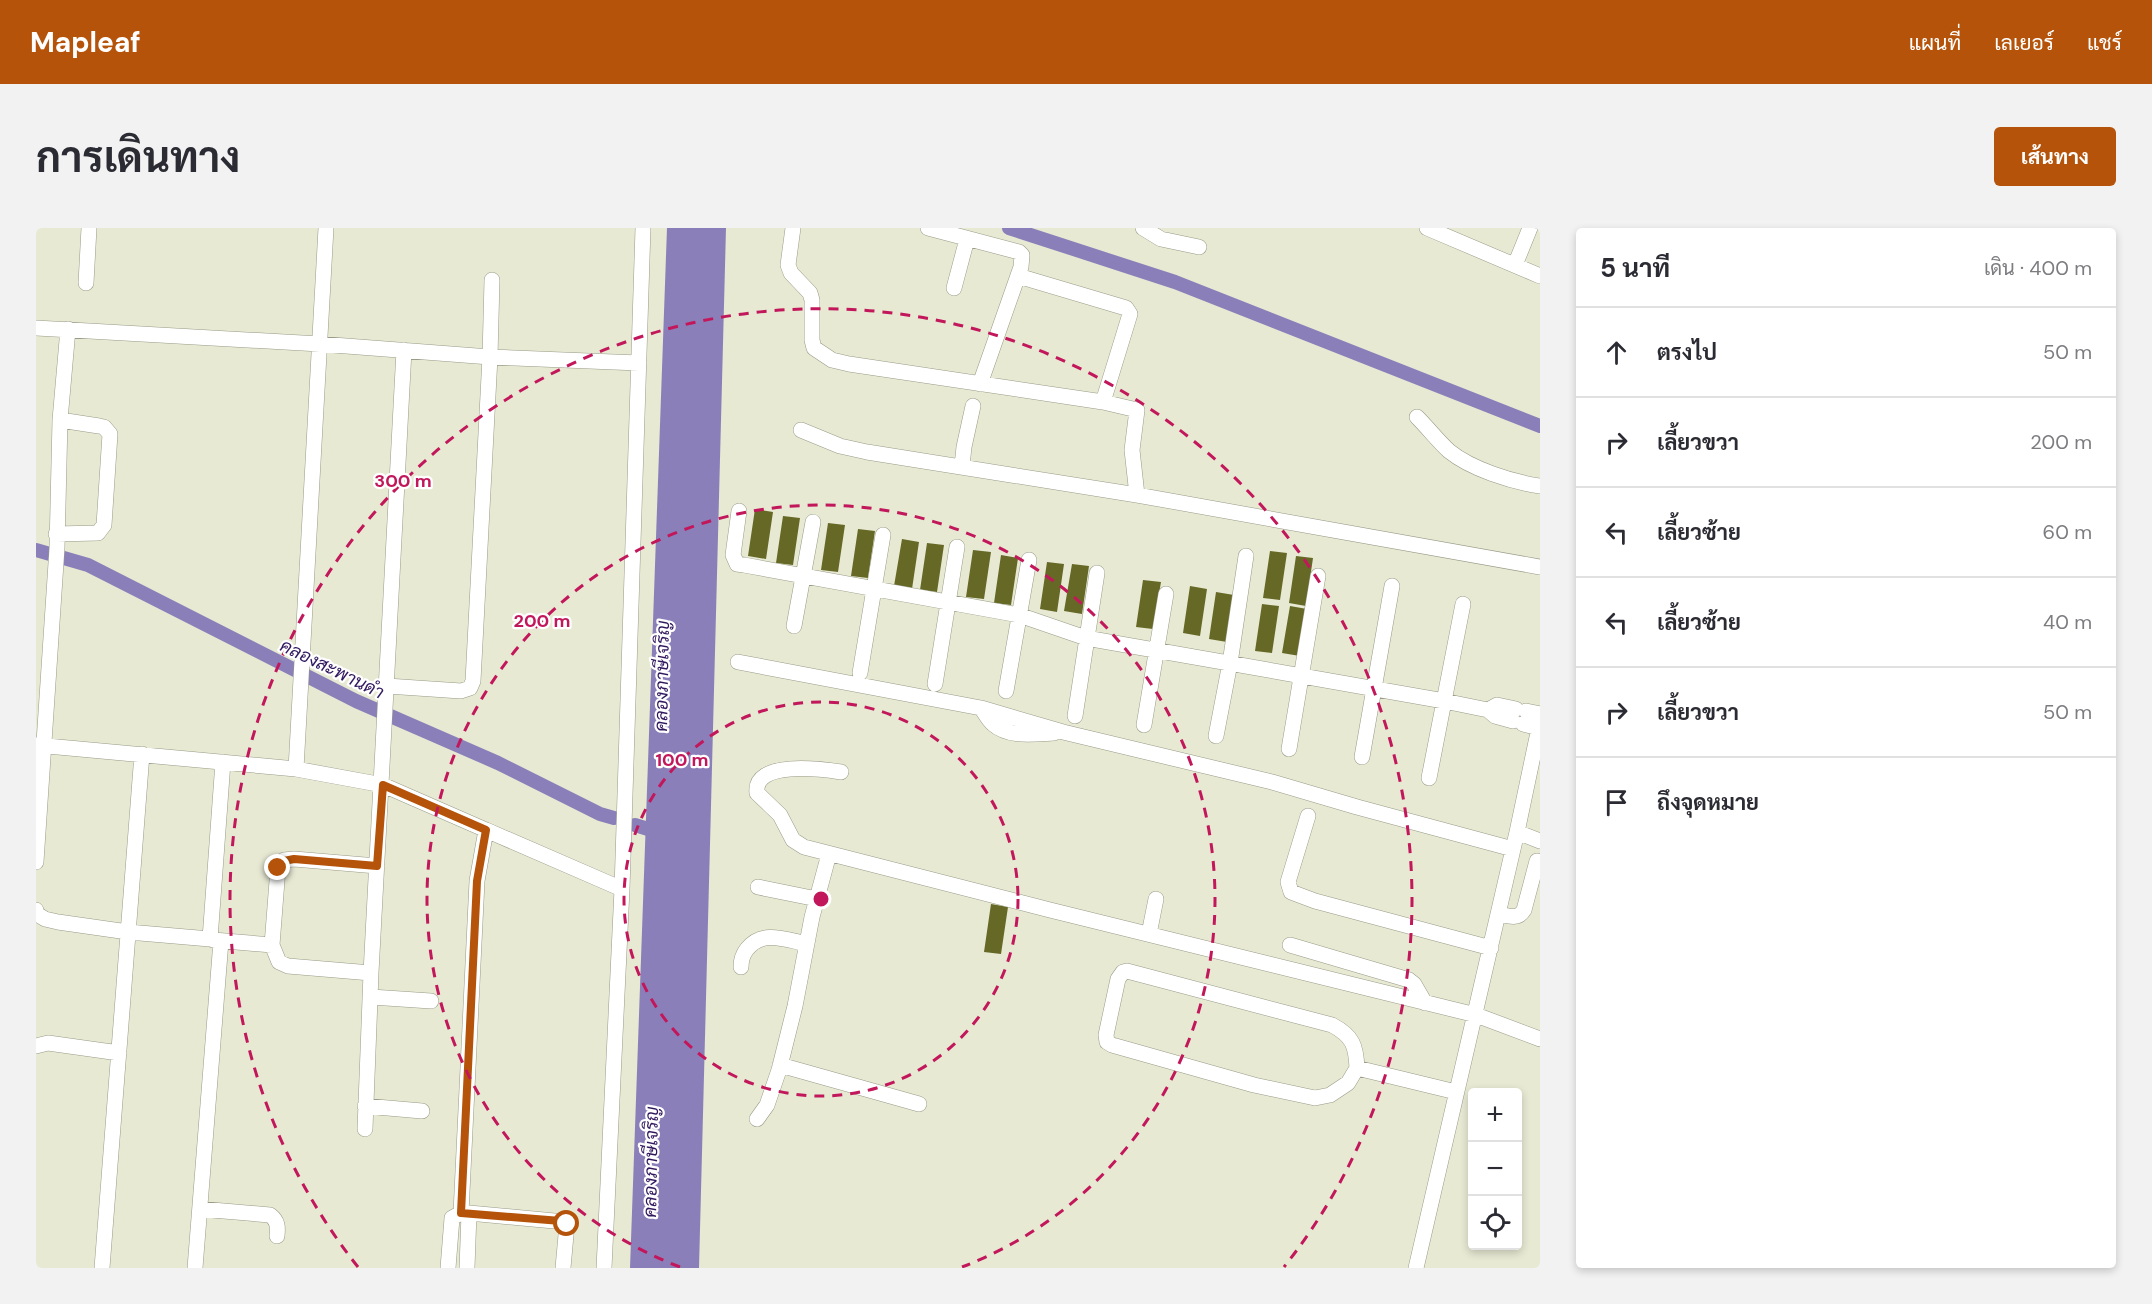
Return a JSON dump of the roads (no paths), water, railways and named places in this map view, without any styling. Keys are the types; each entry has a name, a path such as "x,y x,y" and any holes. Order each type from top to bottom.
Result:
{"street":[{"path":"86,283 89,228"},
{"path":"296,769 326,228"},
{"path":"604,1268 622,890 644,228"},
{"path":"793,228 788,265 791,273 810,293 814,348 832,360 849,364 1103,402 1137,410 1132,450 1137,495"},
{"path":"928,228 1019,252 1022,255 1023,260 1018,276 980,384"},
{"path":"1143,228 1161,239 1199,247"},
{"path":"1427,228 1540,276"},
{"path":"1515,265 1530,228"},
{"path":"954,288 967,239"},
{"path":"1018,276 1130,311 1103,402"},
{"path":"387,686 460,691 470,688 473,681 492,280"},
{"path":"36,328 320,344 490,357 639,363"},
{"path":"36,862 40,746 55,569 60,420 68,329"},
{"path":"365,1129 371,973 383,785 404,350"},
{"path":"962,466 974,406"},
{"path":"1417,417 1449,451 1467,463 1500,476 1540,486"},
{"path":"56,541 102,531 110,434 99,426 60,420"},
{"path":"801,430 821,439 867,452 1137,495 1540,567"},
{"path":"739,511 733,555 737,564 1019,615 1086,638 1488,710 1497,705 1528,718 1535,772 1517,832 1416,1268"},
{"path":"794,626 813,522"},
{"path":"860,673 883,535"},
{"path":"934,684 957,547"},
{"path":"1216,736 1230,663 1246,556"},
{"path":"1006,691 1029,560"},
{"path":"1075,716 1097,573"},
{"path":"1289,749 1318,576"},
{"path":"1362,756 1392,586"},
{"path":"1144,725 1166,594"},
{"path":"1429,778 1463,604"},
{"path":"738,662 981,708 1063,732 1272,782 1513,849"},
{"path":"40,746 296,769 383,785 622,890"},
{"path":"102,1268 142,754"},
{"path":"195,1268 216,940 223,762"},
{"path":"841,772 817,769 783,770 762,776 756,788 757,793 780,815 793,840 804,847 1476,1016 1540,1039"},
{"path":"1308,816 1288,882 1291,892 1316,901 1491,948"},
{"path":"467,1268 465,1213 477,881 486,830"},
{"path":"1517,832 1540,841"},
{"path":"757,1119 767,1105 780,1065 829,854"},
{"path":"371,973 288,966 279,962 272,945 278,868 284,861 294,859 377,866"},
{"path":"1499,914 1516,917 1521,915 1537,861"},
{"path":"758,887 817,899"},
{"path":"1149,934 1156,899"},
{"path":"36,910 37,914 45,919 58,922 128,932 272,945"},
{"path":"741,967 745,951 755,940 763,937 807,944"},
{"path":"1290,945 1409,980 1414,984 1425,1003"},
{"path":"1127,971 1332,1025 1344,1031 1356,1049 1356,1068 1348,1083 1330,1095 1315,1098 1254,1085 1112,1045 1107,1042 1106,1035 1118,979 1123,972 1127,971"},
{"path":"371,997 431,1001"},
{"path":"36,1046 48,1043 119,1053"},
{"path":"780,1065 919,1104"},
{"path":"1356,1068 1456,1092"},
{"path":"366,1106 422,1111"},
{"path":"200,1209 270,1215 278,1225 277,1236"},
{"path":"448,1268 452,1218 465,1213 565,1221 567,1224 563,1268"}],"water":[{"name":"คลองภาษีเจริญ","path":"667,228 726,228 699,1268 630,1268"}],"waterway":[{"path":"1009,228 1175,282 1540,426"},
{"name":"คลองสะพานดำ","path":"36,550 88,565 356,701 498,763 600,814 614,818"},
{"name":"คลองสะพานดำ","path":"635,825 661,833"}]}
